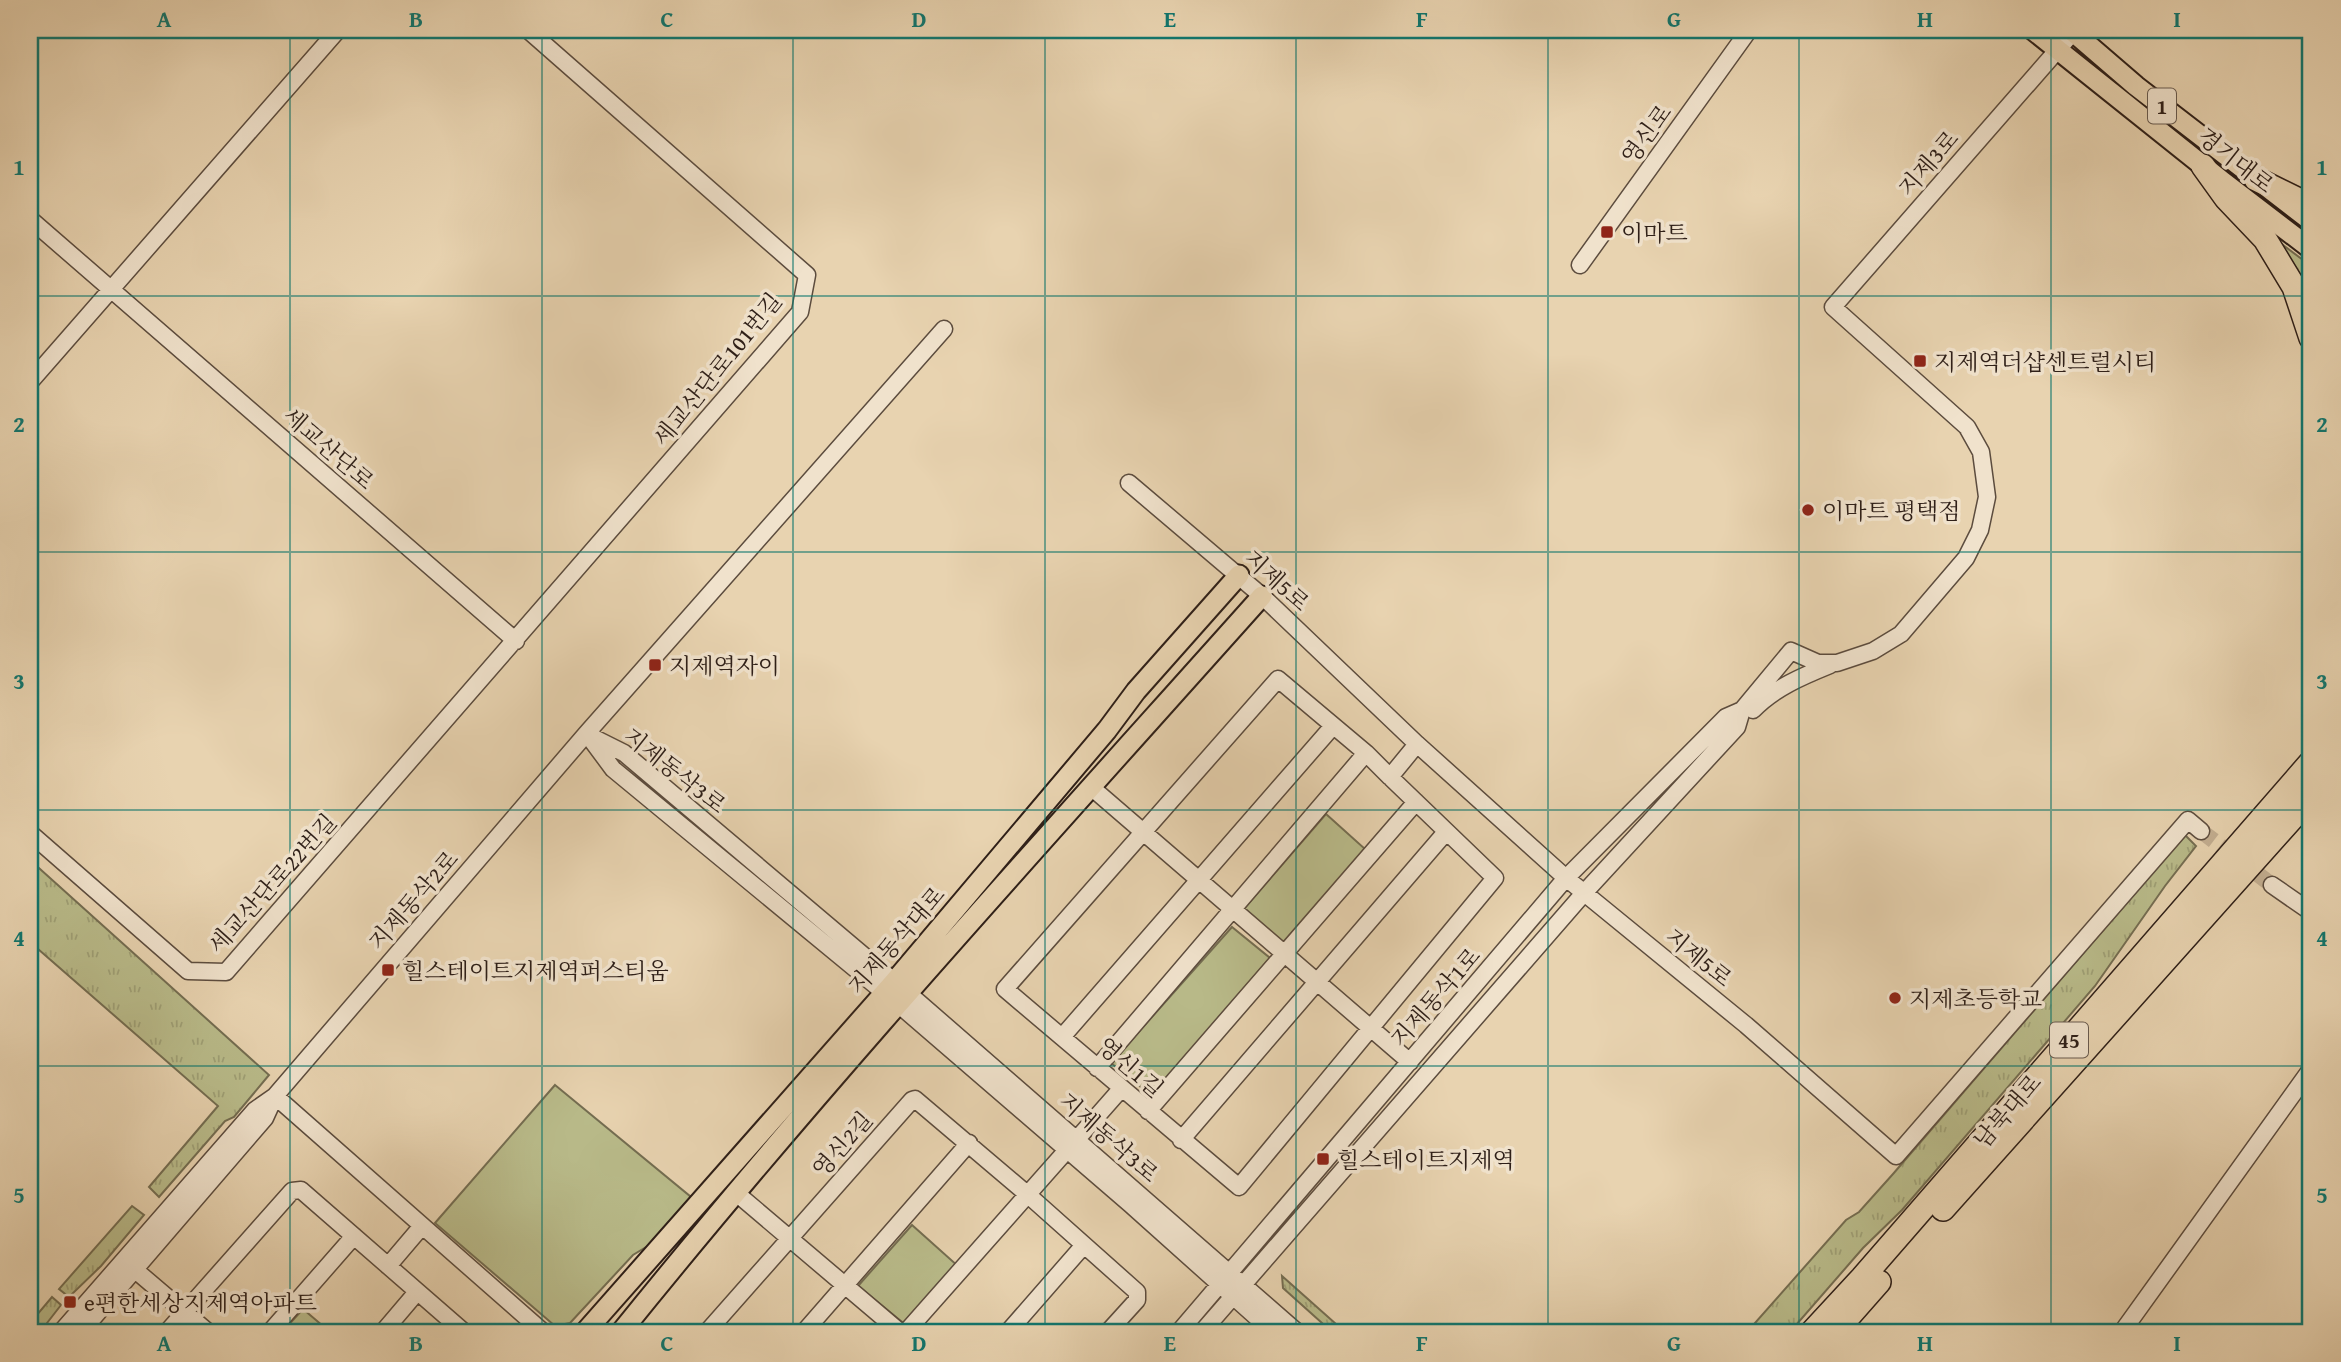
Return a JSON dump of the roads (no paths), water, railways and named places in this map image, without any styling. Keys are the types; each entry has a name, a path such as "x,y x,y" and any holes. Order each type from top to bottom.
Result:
{"highway":[{"path":"2203,166 2226,198 2265,239 2294,287 2311,338"},
{"path":"2256,178 2311,206"},
{"name":"남북대로","path":"1824,1327 1862,1278 2311,762"},
{"name":"남북대로","path":"1824,1327 1894,1264 2311,797"},
{"path":"1845,1332 1874,1296 1894,1264"},
{"path":"1804,1332 1824,1327"}],"main road":[{"name":"경기대로","path":"2033,30 2311,249"},
{"name":"경기대로","path":"2073,30 2136,86 2311,221"},
{"name":"지제동삭대로","path":"621,1332 1136,691 1239,575"},
{"name":"지제동삭대로","path":"585,1332 896,993 1091,788 1262,596"}],"street":[{"path":"30,382 338,30"},
{"name":"세교산단로101번길","path":"516,641 800,312 807,275 528,30"},
{"name":"영신로","path":"1580,265 1749,30"},
{"name":"지제3로","path":"1833,307 2073,30"},
{"name":"세교산단로","path":"30,219 516,641"},
{"name":"지제동삭1로","path":"1202,1332 1584,892 1737,727 1742,710 1791,651 1818,663 1837,663 1873,651 1901,635 1966,558 1980,530 1987,497 1981,452 1967,427 1833,307"},
{"name":"지제동삭2로","path":"61,1332 255,1110 275,1096 586,734 944,328"},
{"name":"지제5로","path":"1129,483 1239,575 1418,744 1566,878 1746,1025 1896,1156 2188,820 2201,831"},
{"name":"세교산단로22번길","path":"30,833 188,971 226,972 516,641"},
{"path":"1737,727 1762,700 1777,690 1837,663"},
{"name":"영신1길","path":"1278,679 1333,726 1366,753 1495,878 1239,1187 1005,989 1278,679"},
{"name":"지제동삭1로","path":"1179,1332 1566,878 1726,717 1742,710"},
{"path":"1062,1037 1333,726"},
{"name":"지제동삭3로","path":"586,734 624,752 1225,1279 1245,1285 1297,1332"},
{"path":"1390,777 1418,744"},
{"path":"1097,1068 1366,753"},
{"path":"1091,788 1410,1062"},
{"path":"1148,1111 1416,802"},
{"path":"1181,1140 1446,832"},
{"path":"2272,885 2311,912"},
{"path":"2122,1332 2311,1069"},
{"path":"906,1332 1121,1089"},
{"path":"275,1096 542,1332"},
{"name":"지제동삭2로","path":"80,1332 265,1118 275,1096"},
{"name":"영신2길","path":"707,1332 912,1100 919,1100 1138,1294 1137,1300 1108,1332"},
{"path":"804,1332 969,1143"},
{"path":"167,1332 292,1191 301,1190 464,1332"},
{"path":"735,1192 900,1332"},
{"path":"388,1266 422,1226"},
{"path":"270,1332 354,1236"},
{"path":"1008,1332 1084,1245"},
{"path":"134,1269 208,1332"},
{"name":"지제동삭3로","path":"1225,1279 1233,1298 1273,1332"},
{"path":"383,1332 417,1292"}],"tunnel":[{"path":"2201,831 2272,885"}],"place":[{"name":"이마트","path":"1607,232"},
{"name":"지제역더샵센트럴시티","path":"1920,361"},
{"name":"이마트 평택점","path":"1808,510"},
{"name":"지제역자이","path":"655,665"},
{"name":"힐스테이트지제역퍼스티움","path":"388,970"},
{"name":"지제초등학교","path":"1895,998"},
{"name":"힐스테이트지제역","path":"1323,1159"},
{"name":"e편한세상지제역아파트","path":"70,1302"}]}
